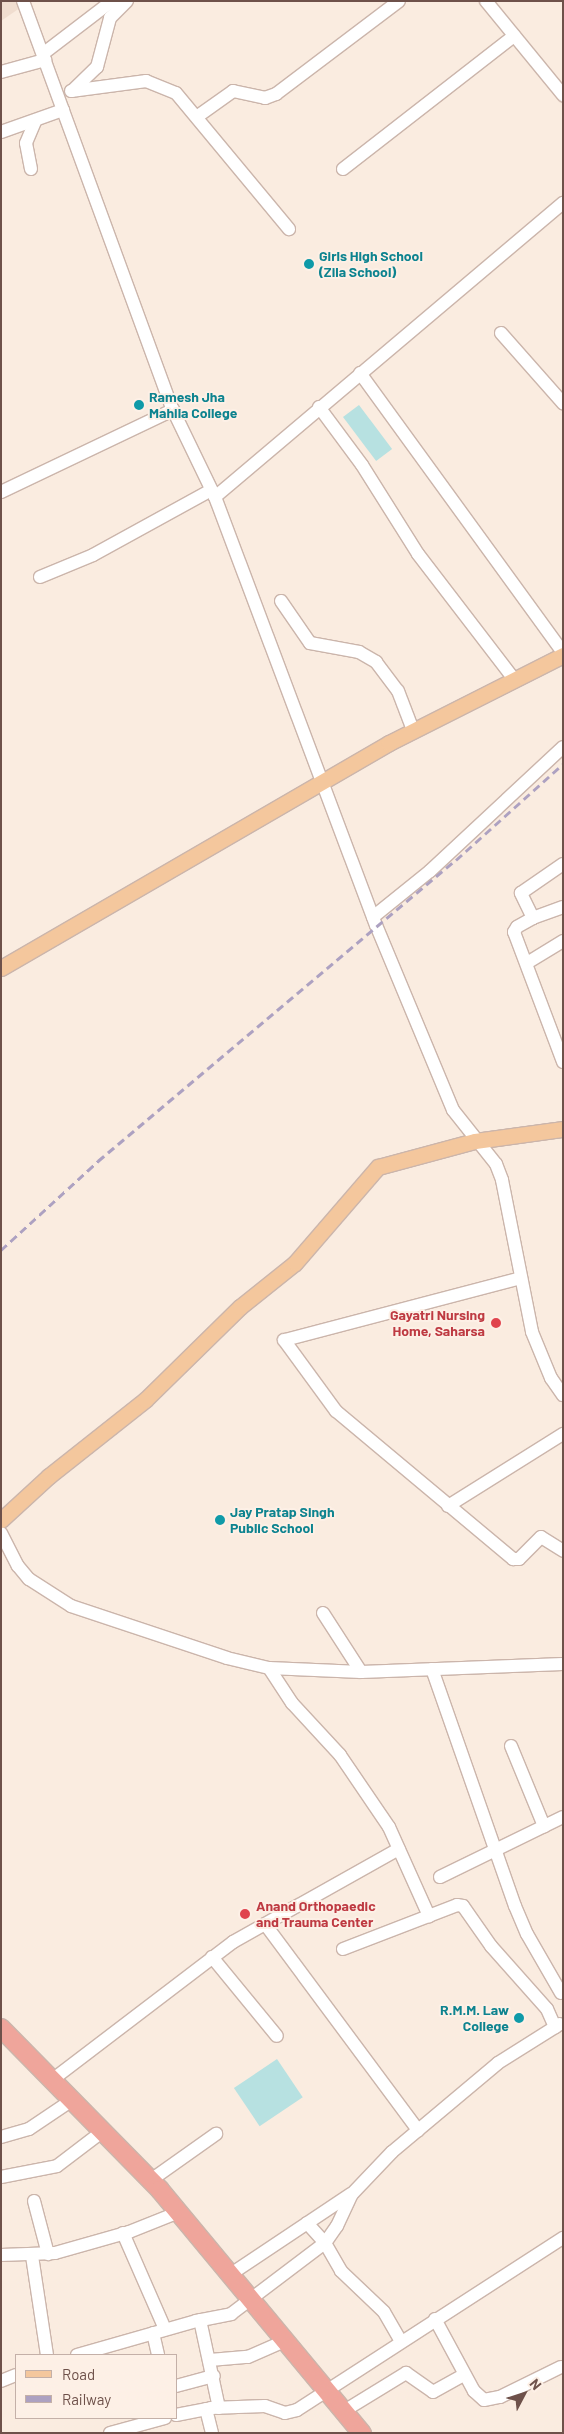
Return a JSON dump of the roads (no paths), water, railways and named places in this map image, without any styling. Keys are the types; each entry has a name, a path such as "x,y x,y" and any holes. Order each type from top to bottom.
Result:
{"highway":[{"path":"1,2028 151,2180 252,2298 362,2433"}],"main road":[{"path":"1,968 320,782 413,730 563,653"},
{"path":"1,1520 50,1476 145,1400 240,1307 296,1262 378,1167 475,1141 563,1129"}],"street":[{"path":"23,1 173,410 213,494 320,782 373,917 454,1110 475,1141 496,1164 502,1180 532,1332 551,1378 563,1394"},
{"path":"1,72 44,57 112,1"},
{"path":"1,132 36,120 61,105 71,91 97,67 110,18 128,1"},
{"path":"198,116 232,91 265,98 276,94 399,1"},
{"path":"486,1 563,96"},
{"path":"343,169 514,36"},
{"path":"71,91 153,82 176,93 198,116 289,229"},
{"path":"32,169 26,144 36,120"},
{"path":"40,577 92,555 213,494 563,202"},
{"path":"501,333 563,404"},
{"path":"360,372 563,653"},
{"path":"319,407 362,465 418,554 514,679"},
{"path":"1,492 173,410"},
{"path":"281,601 310,643 359,652 376,662 398,691 413,730"},
{"path":"373,917 430,871 563,747"},
{"path":"533,918 521,893 563,864"},
{"path":"563,907 533,918 517,927 514,932 527,962 563,1062"},
{"path":"527,962 563,941"},
{"path":"521,1278 284,1340 336,1412 513,1559 519,1559 541,1536 563,1550"},
{"path":"448,1506 563,1434"},
{"path":"1,1534 18,1566 29,1579 71,1606 227,1658 269,1668 361,1672 563,1664"},
{"path":"323,1613 361,1672"},
{"path":"269,1668 292,1703 357,1779 389,1826 429,1916"},
{"path":"432,1669 493,1851 527,1934 562,1992 555,2007 559,2026"},
{"path":"511,1746 544,1826"},
{"path":"440,1877 563,1817"},
{"path":"52,2080 212,1957 265,1924 399,1849"},
{"path":"343,1949 429,1916 463,1906 491,1946 547,2009 559,2026"},
{"path":"265,1924 418,2130"},
{"path":"212,1957 277,2036"},
{"path":"231,2274 352,2194 376,2167 498,2063 559,2026"},
{"path":"1,2137 29,2129 72,2100"},
{"path":"1,2178 57,2166 103,2131"},
{"path":"151,2180 216,2134"},
{"path":"80,2354 200,2320 231,2314 325,2243 337,2226 352,2194"},
{"path":"34,2201 48,2254"},
{"path":"1,2255 32,2256 48,2254 123,2233 179,2212"},
{"path":"307,2224 325,2243 341,2271 384,2312 401,2341"},
{"path":"123,2233 159,2331 158,2354"},
{"path":"178,2415 212,2408 265,2406 286,2413 305,2406 329,2392 401,2341 562,2239"},
{"path":"32,2256 47,2354"},
{"path":"435,2319 464,2375 480,2397 490,2400 561,2367"},
{"path":"200,2320 214,2376 212,2433"},
{"path":"210,2360 248,2357 287,2340"},
{"path":"344,2411 406,2373 433,2392 464,2375"},
{"path":"1,2381 15,2374"},
{"path":"178,2385 214,2376"},
{"path":"110,2433 161,2419"}],"water":[{"path":"359,405 392,449 376,461 343,417"},
{"path":"277,2059 303,2097 260,2126 234,2088"}],"railway":[{"path":"1,1250 98,1161 456,860 563,764"}],"place":[{"name":"Girls High School (Zila School)","path":"309,264"},
{"name":"Ramesh Jha Mahila College","path":"139,405"},
{"name":"Gayatri Nursing Home, Saharsa","path":"496,1323"},
{"name":"Jay Pratap Singh Public School","path":"220,1520"},
{"name":"Anand Orthopaedic and Trauma Center","path":"245,1914"},
{"name":"R.M.M. Law College","path":"519,2018"}]}
